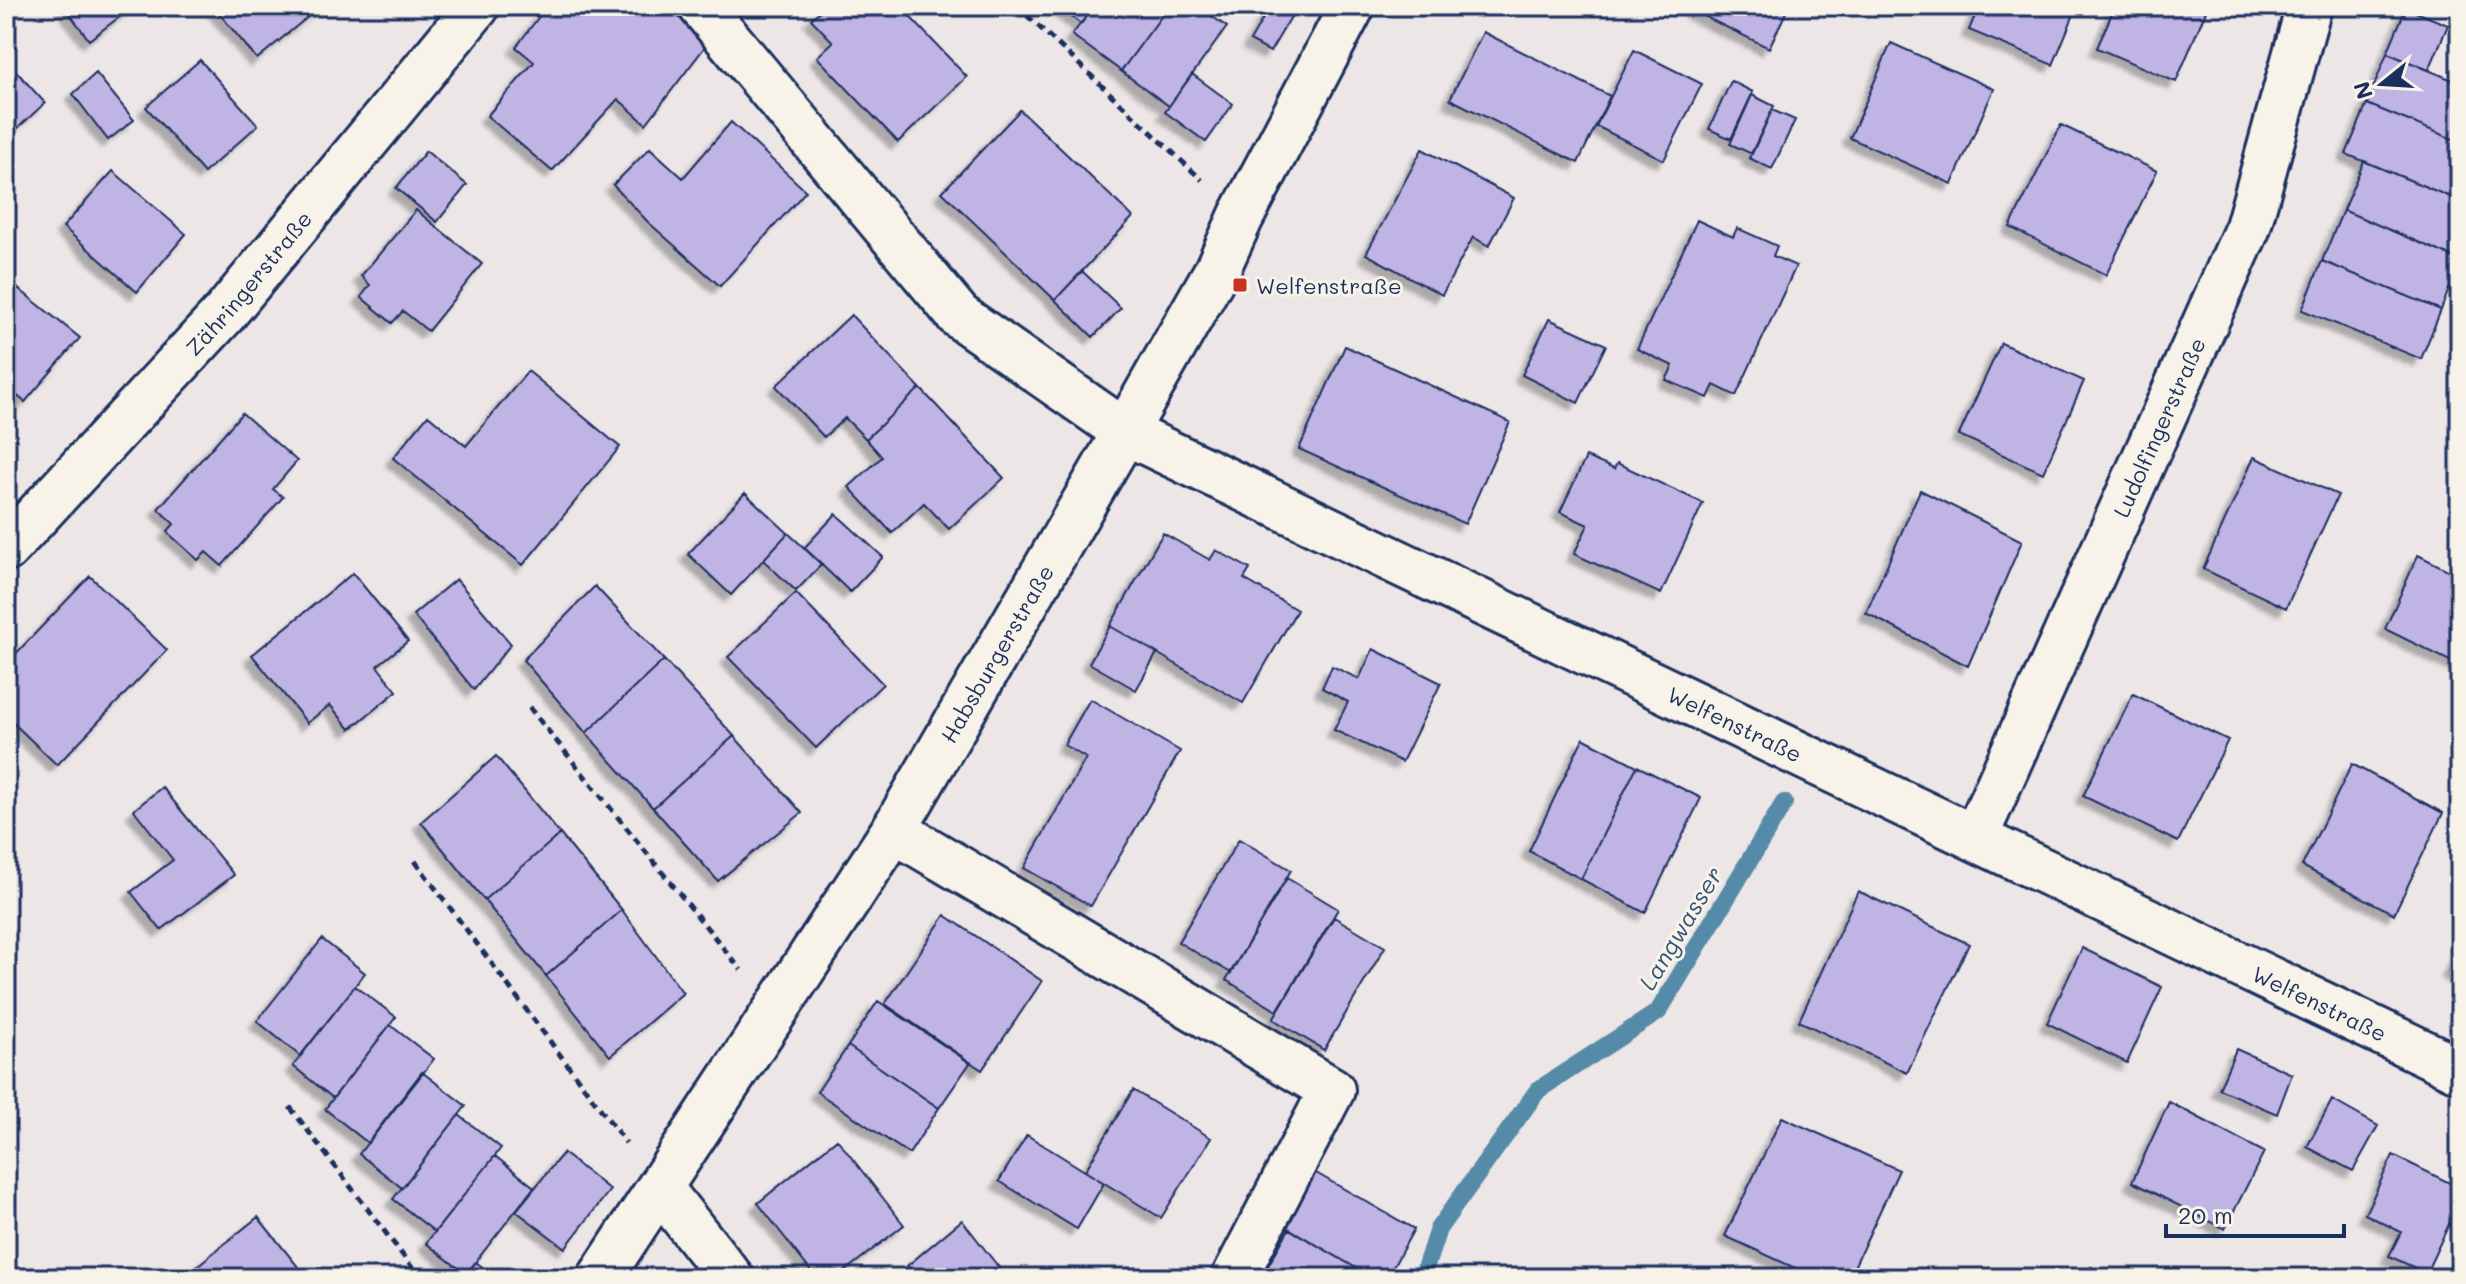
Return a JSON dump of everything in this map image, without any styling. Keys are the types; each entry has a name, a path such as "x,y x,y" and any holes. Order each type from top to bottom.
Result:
{"street":[{"name":"Zähringerstraße","path":"6,549 224,314 477,6"},
{"name":"Welfenstraße","path":"701,6 959,316 1125,432 2460,1070"},
{"name":"Habsburgerstraße","path":"600,1278 894,830 1217,270 1241,217 1352,6"},
{"name":"Ludolfingerstraße","path":"1975,838 2248,227 2309,6"},
{"path":"894,830 1332,1090 1234,1278"},
{"path":"660,1188 731,1278"}],"path":[{"path":"1017,6 1241,217"},
{"path":"529,707 774,1011"},
{"path":"415,861 660,1188"},
{"path":"290,1107 420,1278"}],"building":[{"path":"64,6 134,6 89,40"},
{"path":"213,6 321,6 257,59"},
{"path":"547,6 667,6 707,44 646,124 618,99 552,171 487,116 534,62 516,47"},
{"path":"825,6 900,6 967,77 898,142 817,57 833,42 811,19"},
{"path":"1057,6 1094,6 1081,24"},
{"path":"1094,6 1169,6 1121,71 1072,35"},
{"path":"1169,6 1210,6 1206,12 1227,27 1169,106 1121,71"},
{"path":"1270,6 1288,6 1295,10 1270,52 1250,41"},
{"path":"1695,6 1789,6 1769,48 1693,11"},
{"path":"1979,6 2077,7 2053,65 1969,30"},
{"path":"2115,6 2208,6 2176,82 2097,48"},
{"path":"2406,8 2448,25 2429,70 2387,53"},
{"path":"1483,32 1610,96 1578,163 1450,99"},
{"path":"1891,43 1994,89 1952,184 1850,138"},
{"path":"1634,50 1702,84 1664,160 1596,126"},
{"path":"2387,53 2460,83 2460,142 2367,104"},
{"path":"6,60 45,103 6,139"},
{"path":"200,60 258,125 204,173 146,107"},
{"path":"96,73 134,120 108,140 73,94"},
{"path":"1192,74 1233,104 1206,142 1165,112"},
{"path":"1731,81 1753,92 1731,139 1709,129"},
{"path":"1752,95 1774,106 1752,154 1730,144"},
{"path":"2367,104 2460,142 2460,201 2346,154"},
{"path":"1020,110 1133,217 1055,300 942,192"},
{"path":"1772,110 1795,120 1772,169 1749,158"},
{"path":"731,122 806,191 720,286 648,222 613,185 650,148 683,178"},
{"path":"2061,125 2157,171 2106,275 2010,227"},
{"path":"1422,149 1514,198 1489,246 1473,237 1442,295 1366,254"},
{"path":"426,151 467,185 437,222 396,188"},
{"path":"2364,161 2460,201 2460,260 2343,210"},
{"path":"113,171 186,234 137,292 63,227"},
{"path":"416,210 482,264 428,331 403,311 392,323 361,297 370,285 361,276"},
{"path":"2343,210 2460,260 2441,310 2322,261"},
{"path":"1697,220 1733,237 1737,228 1777,246 1773,256 1796,266 1736,396 1714,385 1708,398 1666,380 1673,366 1637,349"},
{"path":"2322,261 2441,310 2421,359 2302,310"},
{"path":"1082,271 1121,308 1093,337 1055,300"},
{"path":"9,281 80,338 25,402 6,387 6,284"},
{"path":"851,315 920,388 866,439 845,418 824,437 776,386"},
{"path":"1549,319 1606,345 1578,403 1522,375"},
{"path":"2001,343 2084,381 2043,473 1959,435"},
{"path":"1345,346 1510,422 1465,524 1299,449"},
{"path":"528,371 620,447 523,565 393,458 428,415 466,446"},
{"path":"920,388 1004,478 949,529 924,503 892,533 849,487 882,457 866,439"},
{"path":"242,413 297,461 273,489 283,497 222,566 206,552 198,560 167,532 174,524 158,509"},
{"path":"1586,457 1614,469 1617,463 1703,503 1661,594 1574,554 1588,525 1560,512"},
{"path":"2254,457 2338,495 2286,608 2203,569"},
{"path":"1920,490 2022,541 1968,666 1866,613"},
{"path":"745,493 788,533 731,595 688,554"},
{"path":"836,514 883,557 850,592 804,548"},
{"path":"788,533 822,564 796,591 763,560"},
{"path":"1163,533 1210,560 1216,550 1250,569 1244,579 1297,610 1243,703 1110,626"},
{"path":"2418,555 2460,576 2460,666 2385,629"},
{"path":"353,573 408,641 377,666 397,691 350,729 330,705 307,723 252,655"},
{"path":"90,576 167,650 57,765 6,716 6,664"},
{"path":"456,579 511,644 474,690 413,615"},
{"path":"595,586 664,660 586,733 523,660"},
{"path":"796,593 883,684 816,748 728,657"},
{"path":"1110,626 1157,653 1136,690 1089,663"},
{"path":"1373,649 1441,683 1402,762 1334,730 1348,702 1322,688 1332,666 1359,679"},
{"path":"664,660 734,736 653,808 586,733"},
{"path":"2133,694 2228,740 2178,842 2083,796"},
{"path":"1090,699 1180,751 1091,906 1024,868 1086,758 1064,745"},
{"path":"734,736 802,813 718,881 653,808"},
{"path":"1583,738 1637,766 1581,879 1529,851"},
{"path":"496,756 560,834 484,900 421,822"},
{"path":"2352,764 2443,813 2394,914 2302,866"},
{"path":"1637,766 1701,798 1645,913 1581,879"},
{"path":"162,787 234,875 161,930 131,892 173,860 134,810"},
{"path":"560,834 622,910 546,976 484,900"},
{"path":"1239,839 1291,870 1231,973 1178,942"},
{"path":"1287,878 1338,909 1277,1011 1226,980"},
{"path":"1858,891 1969,944 1907,1073 1799,1021"},
{"path":"622,910 683,993 610,1056 546,976"},
{"path":"945,915 1042,981 982,1070 885,1004"},
{"path":"1334,917 1385,947 1324,1050 1273,1019"},
{"path":"322,939 365,973 300,1056 257,1021"},
{"path":"2460,947 2460,977 2449,971"},
{"path":"2082,948 2162,987 2127,1063 2047,1023"},
{"path":"355,986 396,1017 333,1098 293,1066"},
{"path":"878,1001 970,1063 939,1108 848,1046"},
{"path":"390,1025 434,1059 368,1143 325,1109"},
{"path":"848,1046 939,1108 909,1154 817,1092"},
{"path":"2236,1049 2292,1074 2277,1114 2219,1089"},
{"path":"422,1072 466,1106 402,1188 359,1154"},
{"path":"1133,1090 1211,1138 1161,1218 1085,1171"},
{"path":"2332,1100 2378,1126 2353,1171 2307,1147"},
{"path":"2169,1102 2264,1152 2225,1229 2132,1182"},
{"path":"459,1115 501,1148 435,1232 393,1199"},
{"path":"1782,1117 1899,1170 1849,1278 1817,1278 1725,1236"},
{"path":"1027,1135 1104,1183 1077,1229 999,1181"},
{"path":"837,1139 904,1225 836,1278 816,1278 758,1203"},
{"path":"563,1153 610,1190 565,1248 516,1211"},
{"path":"2393,1155 2460,1188 2460,1201 2426,1273 2389,1256 2401,1232 2365,1214"},
{"path":"495,1156 534,1187 466,1274 426,1243"},
{"path":"1309,1169 1414,1229 1387,1278 1373,1278 1280,1223"},
{"path":"258,1217 307,1278 182,1278"},
{"path":"962,1220 1007,1278 916,1278 907,1266"},
{"path":"1289,1229 1373,1278 1261,1278"},
{"path":"476,1262 496,1278 463,1278"},
{"path":"2091,1267 2114,1278 2087,1278"}],"waterway":[{"name":"Langwasser","path":"1422,1278 1438,1229 1538,1090 1658,1012 1784,803"}],"place":[{"name":"Welfenstraße","path":"1240,285"}]}
